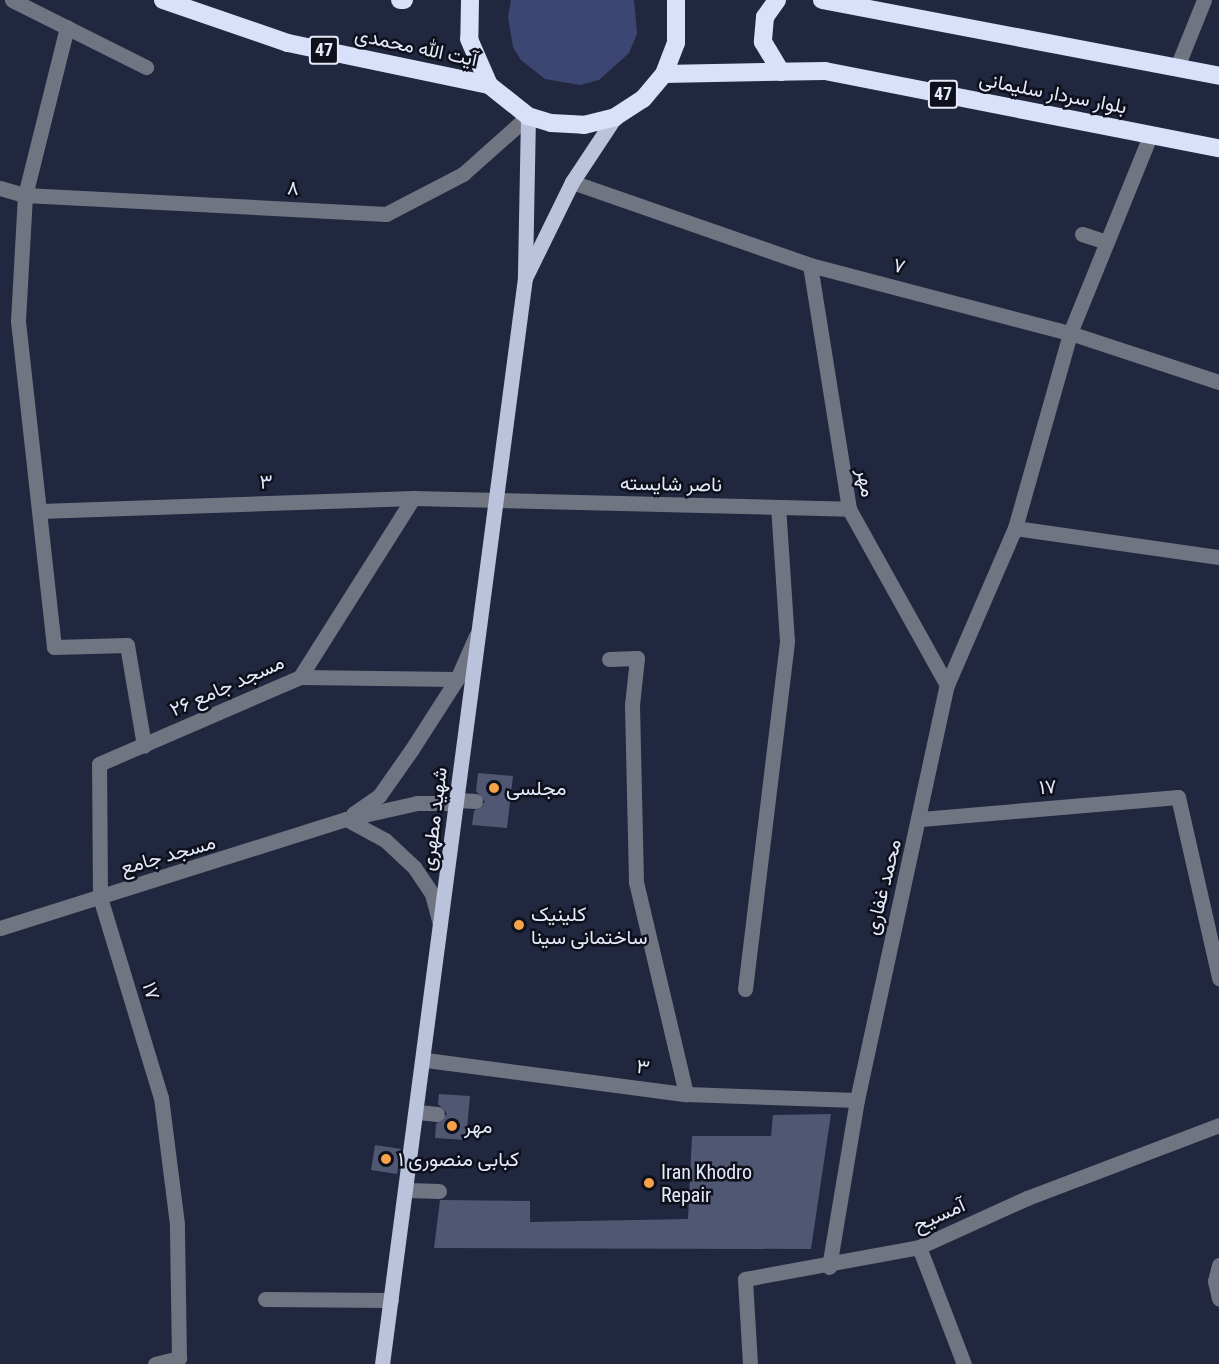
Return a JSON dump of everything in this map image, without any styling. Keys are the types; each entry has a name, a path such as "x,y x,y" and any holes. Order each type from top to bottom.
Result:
{"highway":[{"name":"آیت الله محمدی","path":"163,0 288,43 489,85"},
{"name":"47","path":"470,0 469,39 489,85 528,116 551,123 584,125 615,117 643,99 664,74 676,43 676,0"},
{"path":"777,0 765,17 763,42 781,72"},
{"path":"822,0 1219,76"},
{"name":"بلوار سردار سلیمانی","path":"664,74 825,71 1219,148"}],"main road":[{"path":"525,278 528,116"},
{"path":"525,278 572,182 615,117"},
{"name":"شهید مطهری","path":"382,1364 426,1060 493,501 525,278"}],"street":[{"path":"12,0 146,67"},
{"path":"1177,67 1204,0"},
{"path":"67,27 25,195 18,321 54,647 127,645 144,746"},
{"name":"۸","path":"25,195 386,214 463,174 528,116"},
{"name":"محمد غفاری","path":"828,1267 857,1100 921,819 947,685 1015,528 1070,333 1151,134"},
{"name":"۷","path":"572,182 810,265 1070,333 1219,381"},
{"path":"0,188 25,195"},
{"path":"1082,234 1107,242"},
{"name":"مهر","path":"810,265 849,509 947,685"},
{"name":"۳","path":"40,511 413,498 493,501"},
{"name":"۲۶ مسجد جامع","path":"100,897 99,764 300,676 413,498"},
{"name":"ناصر شایسته","path":"493,501 849,509"},
{"path":"745,989 787,641 778,507"},
{"path":"1015,528 1219,557"},
{"path":"346,819 379,796 457,679 477,632"},
{"path":"609,659 637,658 632,705 636,882 686,1094"},
{"path":"300,676 457,679"},
{"name":"۱۷","path":"921,819 1178,797 1219,978"},
{"path":"346,819 417,803 475,801"},
{"path":"346,819 385,840 414,867 432,894 441,925"},
{"name":"مسجد جامع","path":"0,928 346,819"},
{"name":"۱۷","path":"100,897 161,1098 177,1224 179,1358 155,1364"},
{"name":"۳","path":"426,1060 686,1094 857,1100"},
{"path":"418,1113 437,1114"},
{"name":"آمسیح","path":"750,1364 746,1279 828,1267 919,1247 1027,1198 1219,1125"},
{"path":"407,1190 439,1191"},
{"path":"919,1247 964,1364"},
{"path":"1219,1265 1215,1281 1219,1299"},
{"path":"265,1299 391,1300"}],"shaded area":[{"path":"511,0 634,0 637,34 629,53 599,80 580,85 545,79 521,60 513,47 508,17"}],"building":[{"name":"مجلسی","path":"478,773 513,776 507,828 472,825 474,811 485,802 476,791"},
{"name":"مهر","path":"439,1094 470,1096 466,1140 435,1138 436,1124 447,1114 438,1104"},
{"path":"831,1114 811,1249 434,1248 440,1200 530,1201 530,1222 688,1219 692,1136 771,1136 773,1115"},
{"name":"کبابی منصوری ۱","path":"375,1145 401,1149 397,1174 371,1170"}],"place":[{"name":"مجلسی","path":"494,788"},
{"name":"کلینیک ساختمانی سینا","path":"519,925"},
{"name":"مهر","path":"452,1126"},
{"name":"کبابی منصوری ۱","path":"386,1159"},
{"name":"Iran Khodro Repair","path":"649,1183"}]}
